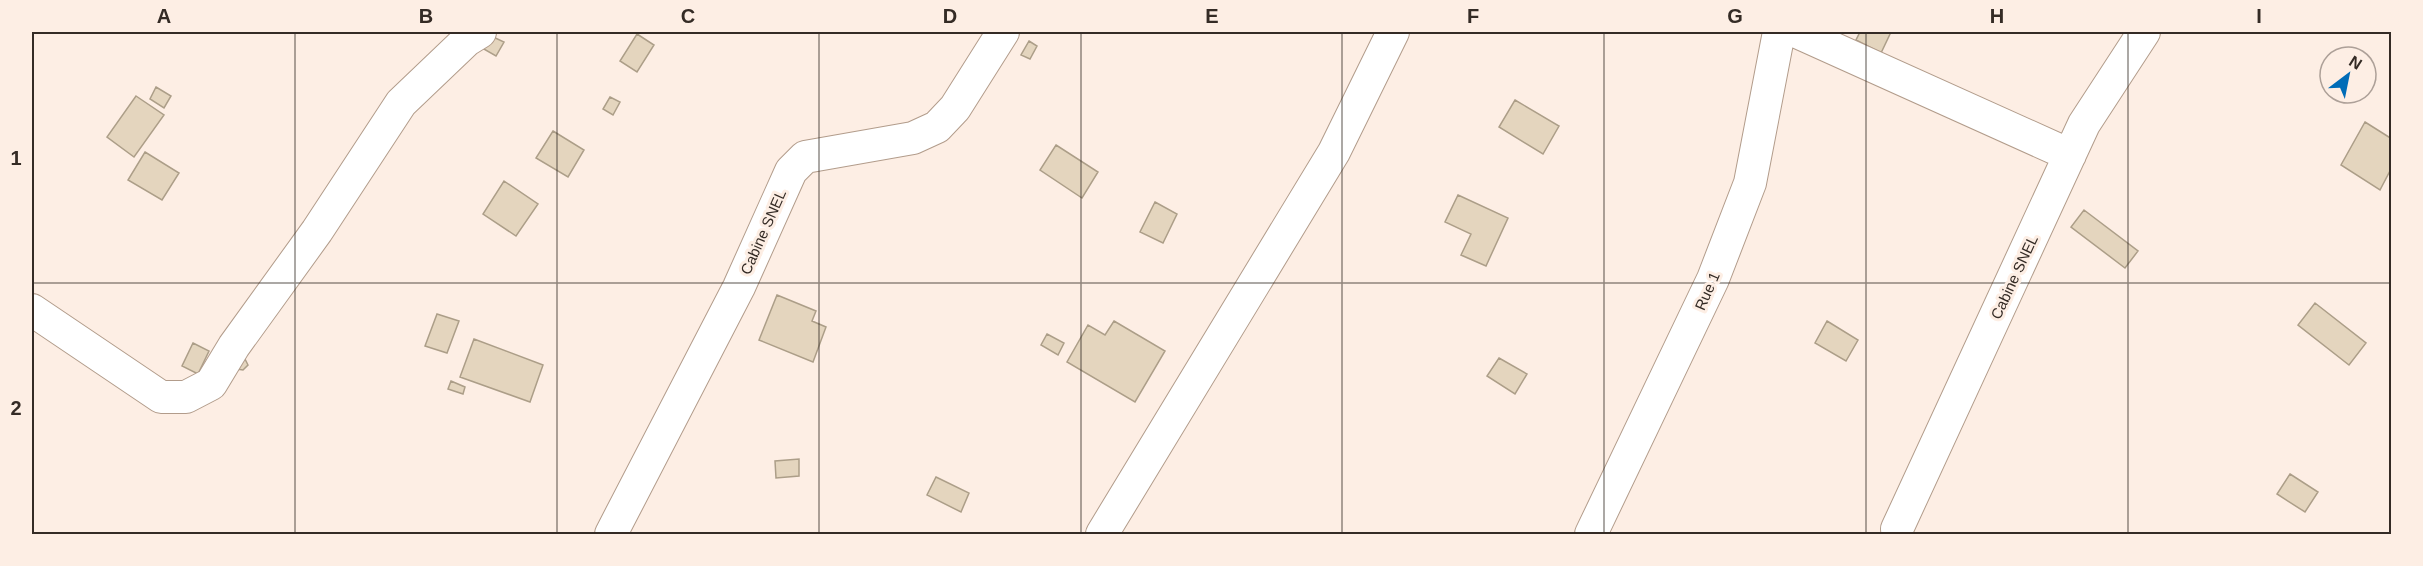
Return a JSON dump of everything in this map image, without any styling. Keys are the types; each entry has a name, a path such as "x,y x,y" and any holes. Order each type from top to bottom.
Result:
{"street":[{"path":"32,310 161,397 186,397 197,393 211,384 234,346 317,231 401,103 467,40 480,32"},
{"name":"Cabine SNEL","path":"611,534 739,287 791,171 805,157 913,138 937,127 955,108 1003,32"},
{"path":"1102,534 1334,152 1393,32"},
{"name":"Rue 1","path":"1591,534 1713,279 1750,183 1779,32"},
{"path":"1797,32 2070,155"},
{"name":"Cabine SNEL","path":"1897,529 2084,124 2144,32"}],"building":[{"path":"1860,32 1891,32 1881,53 1856,40"},
{"path":"637,34 654,45 637,72 620,61"},
{"path":"489,35 504,42 496,56 482,48"},
{"path":"1029,41 1037,46 1030,59 1021,55"},
{"path":"156,87 171,96 164,108 150,99"},
{"path":"136,96 164,115 134,157 107,137"},
{"path":"610,97 620,102 613,115 603,109"},
{"path":"1515,100 1559,126 1543,154 1499,127"},
{"path":"2365,122 2392,139 2392,167 2380,190 2341,165"},
{"path":"553,131 584,150 568,177 536,158"},
{"path":"1056,145 1098,172 1082,198 1040,170"},
{"path":"145,152 179,173 162,200 128,180"},
{"path":"504,181 538,204 516,236 483,214"},
{"path":"1458,195 1508,218 1486,266 1461,255 1471,234 1445,222"},
{"path":"1155,202 1177,214 1163,243 1140,232"},
{"path":"2084,210 2138,251 2125,268 2071,227"},
{"path":"777,295 816,311 812,321 826,327 813,362 759,340"},
{"path":"2315,303 2366,343 2349,365 2298,325"},
{"path":"437,314 459,321 447,353 425,346"},
{"path":"1114,321 1165,351 1135,402 1067,362 1088,325 1105,335"},
{"path":"1827,321 1858,340 1846,361 1815,343"},
{"path":"1047,334 1064,343 1058,355 1041,345"},
{"path":"474,339 543,365 530,402 460,377"},
{"path":"193,343 209,351 198,374 182,366"},
{"path":"244,357 248,365 243,370 236,369"},
{"path":"1499,358 1527,374 1515,394 1487,376"},
{"path":"451,381 465,387 463,394 448,389"},
{"path":"799,459 799,476 776,478 775,461"},
{"path":"2290,474 2318,492 2305,512 2277,494"},
{"path":"936,477 969,493 961,512 927,495"}]}
